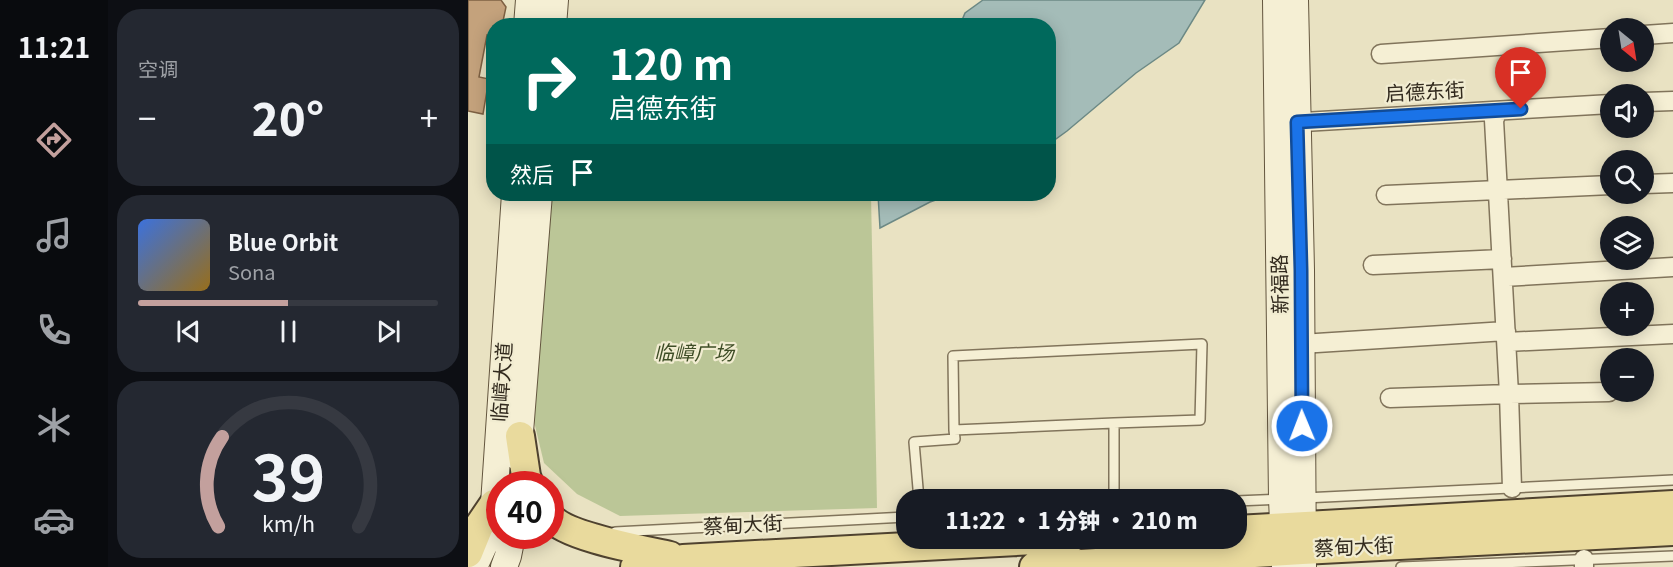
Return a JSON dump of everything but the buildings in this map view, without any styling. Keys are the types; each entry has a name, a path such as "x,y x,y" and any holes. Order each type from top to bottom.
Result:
{"main road":[{"path":"520,436 525,471"},
{"name":"蔡甸大街","path":"1247,533 1293,548 1673,505"},
{"path":"468,553 479,526 486,516"},
{"path":"564,526 579,534 683,560"},
{"name":"蔡甸大街","path":"1034,567 1293,548 1673,531"},
{"name":"蔡甸大街","path":"635,567 683,560 896,548"}],"street":[{"path":"528,18 529,0"},
{"path":"554,18 555,0"},
{"name":"新福路","path":"1276,0 1301,270 1301,344 1292,498"},
{"name":"新福路","path":"1293,548 1288,123 1295,0"},
{"path":"1654,34 1673,33"},
{"path":"1381,54 1600,39"},
{"path":"1654,102 1673,101"},
{"name":"启德东街","path":"1288,123 1600,105"},
{"path":"1498,111 1494,120 1512,488"},
{"path":"1654,184 1673,183"},
{"path":"1386,195 1600,185"},
{"name":"临嶂大道","path":"496,471 515,201"},
{"name":"临嶂大道","path":"517,471 538,201"},
{"path":"1373,265 1503,268 1673,267"},
{"path":"1301,344 1506,336 1673,334"},
{"path":"1390,398 1600,392"},
{"name":"临嶂大道","path":"474,567 486,539"},
{"path":"504,567 509,549"}],"lane":[{"path":"918,489 914,442 955,439 954,429 953,356 1202,344 1200,420 954,429"},
{"path":"1114,423 1114,489"},
{"path":"1247,500 1673,480"},
{"name":"蔡甸大街","path":"579,534 896,518"},
{"name":"蔡甸大街","path":"1401,567 1584,563 1673,556"}],"green space":[{"name":"临嶂广场","path":"551,201 871,201 877,508 620,516 577,494 564,482 564,471 553,471 544,463 530,405 534,328"}],"water":[{"path":"983,0 1205,0 1179,43 1136,73 1056,139 1056,18 963,18 965,13"},
{"path":"878,201 933,201 930,202 880,228"}],"route":[{"path":"1302,426 1297,122 1521,109"}]}
